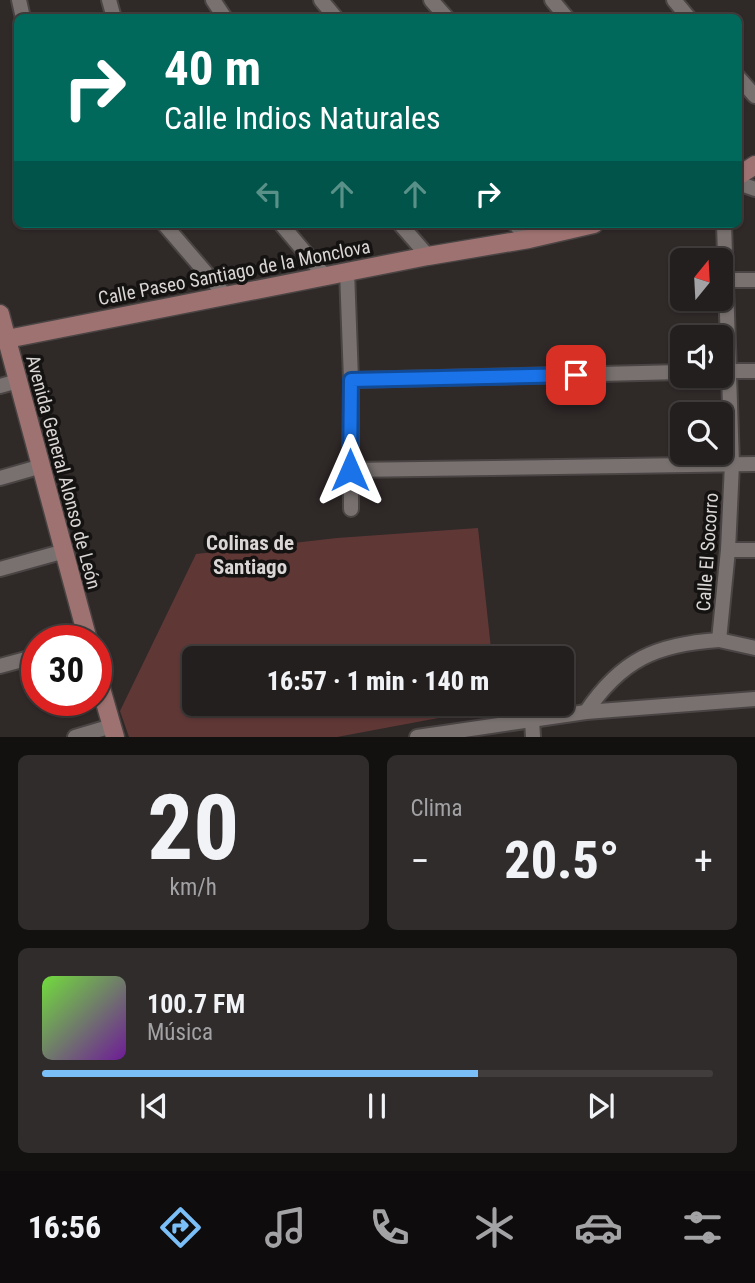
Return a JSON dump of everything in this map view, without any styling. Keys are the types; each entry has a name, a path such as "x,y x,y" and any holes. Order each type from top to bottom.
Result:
{"street":[{"path":"321,0 333,14"},
{"path":"431,0 443,14"},
{"path":"552,0 564,14"},
{"path":"674,0 686,14"},
{"path":"742,81 755,96"},
{"path":"167,228 225,295"},
{"path":"284,228 325,276"},
{"path":"404,228 428,256"},
{"path":"519,228 529,239"},
{"name":"Calle Paseo Santiago de la Monclova","path":"7,339 577,228"},
{"name":"Calle El Socorro","path":"724,228 725,248"},
{"path":"347,271 351,380 351,509"},
{"path":"733,280 755,280"},
{"name":"Avenida General Alonso de León","path":"0,314 84,625"},
{"path":"733,371 755,371"},
{"path":"351,380 670,372"},
{"path":"0,386 18,381"},
{"path":"733,464 755,464"},
{"path":"350,470 670,465"},
{"name":"Calle El Socorro","path":"586,712 611,679 632,663 658,650 685,642 719,640 728,550 732,465"},
{"path":"0,478 41,466"},
{"path":"728,550 755,550"},
{"path":"0,569 65,551"},
{"path":"719,640 755,648"},
{"path":"0,666 21,660"},
{"path":"417,737 586,712 755,699"},
{"path":"531,720 533,737"},
{"path":"75,737 114,732"}],"shaded area":[{"path":"478,528 491,646 182,646 182,716 449,716 337,737 129,737 120,711 196,554 337,538"}],"district":[{"name":"Colinas de Santiago","path":"250,555"}],"route":[{"path":"350,470 351,380 576,375"}]}
